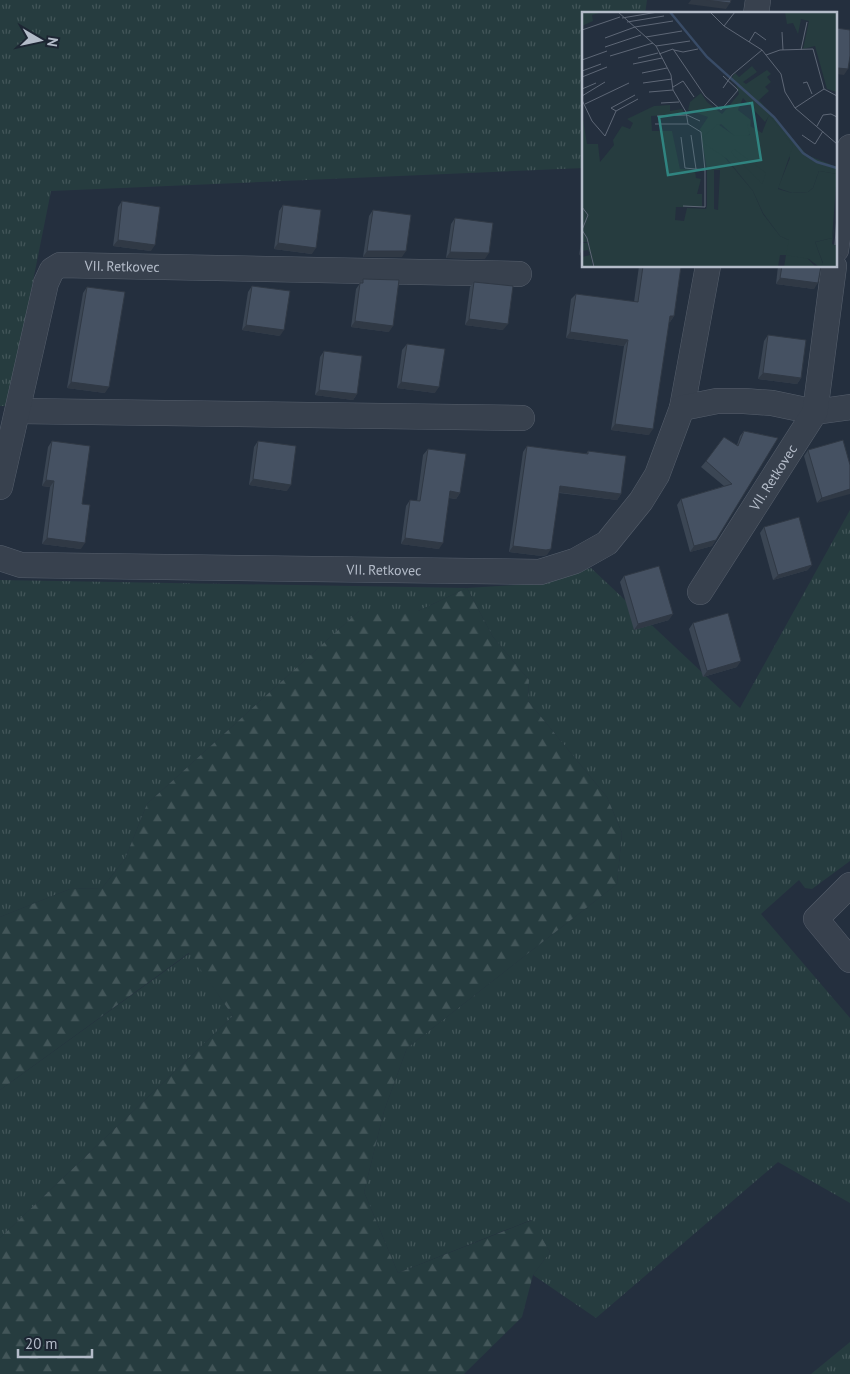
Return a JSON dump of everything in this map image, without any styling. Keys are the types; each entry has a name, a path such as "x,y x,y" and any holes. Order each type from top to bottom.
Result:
{"street":[{"path":"838,235 850,147"},
{"name":"VII. Retkovec","path":"0,487 19,411 46,283 52,270 60,265 519,274"},
{"name":"VII. Retkovec","path":"0,558 21,565 540,572 575,561 607,543 641,501 657,476 682,408 708,268"},
{"name":"VII. Retkovec","path":"700,592 815,412 834,268"},
{"path":"682,408 717,401 744,400 772,403 815,412 850,407"},
{"path":"19,411 522,418"},
{"path":"850,886 816,919 850,960"}],"green space":[{"path":"0,0 647,0 645,12 582,12 582,168 51,191 8,406 0,406"},
{"path":"850,510 850,861 812,889 805,888 799,880 761,914 850,1018 850,1203 778,1162 596,1318 533,1275 550,1252 531,1220 398,1273 364,1192 384,1111 407,1048 617,884 622,833 607,797 528,701 529,680 493,637 467,588 546,583 591,568 740,708"},
{"path":"0,580 467,588 418,611 359,611 147,804 125,859 102,888 70,889 0,917"},
{"path":"467,588 493,637 529,680 528,701 607,797 622,833 617,884 407,1048 384,1111 364,1192 398,1273 532,1220 550,1252 533,1275 522,1317 464,1374 0,1374 0,1238 233,1016 189,953 0,1090 0,917 70,889 102,888 125,859 147,804 359,611 418,611"},
{"path":"190,953 233,1016 0,1238 0,1090"},
{"path":"850,1342 850,1374 811,1374"}],"building":[{"path":"706,0 731,0 730,3"},
{"path":"838,28 850,30 848,69 838,68"},
{"path":"122,201 160,207 155,245 118,240"},
{"path":"283,205 321,210 316,248 278,243"},
{"path":"373,210 411,215 406,251 367,251"},
{"path":"455,218 493,223 489,253 450,252"},
{"path":"643,268 681,268 674,316 670,316 653,429 615,424 628,340 570,332 576,294 638,302"},
{"path":"782,268 821,268 818,283 780,278"},
{"path":"363,279 399,280 393,326 355,321 360,283 363,283"},
{"path":"474,282 513,286 508,324 469,319"},
{"path":"252,286 290,291 284,330 246,325"},
{"path":"87,287 125,292 109,387 71,382"},
{"path":"768,335 806,340 801,378 763,373"},
{"path":"407,344 445,349 439,387 401,382"},
{"path":"324,351 362,356 357,394 319,390"},
{"path":"744,431 778,438 716,540 694,546 681,499 732,484 706,461 724,437 738,446"},
{"path":"843,440 850,465 850,489 822,498 808,450"},
{"path":"52,441 90,446 82,504 90,505 85,543 47,538 54,481 46,480"},
{"path":"258,441 296,446 291,485 253,479"},
{"path":"527,446 588,454 588,451 626,456 621,494 560,486 551,549 513,546"},
{"path":"428,449 466,454 460,493 450,491 443,543 405,538 410,500 420,501"},
{"path":"799,517 812,565 778,575 764,527"},
{"path":"659,566 673,614 638,624 624,576"},
{"path":"728,613 741,661 707,671 693,623"}]}
